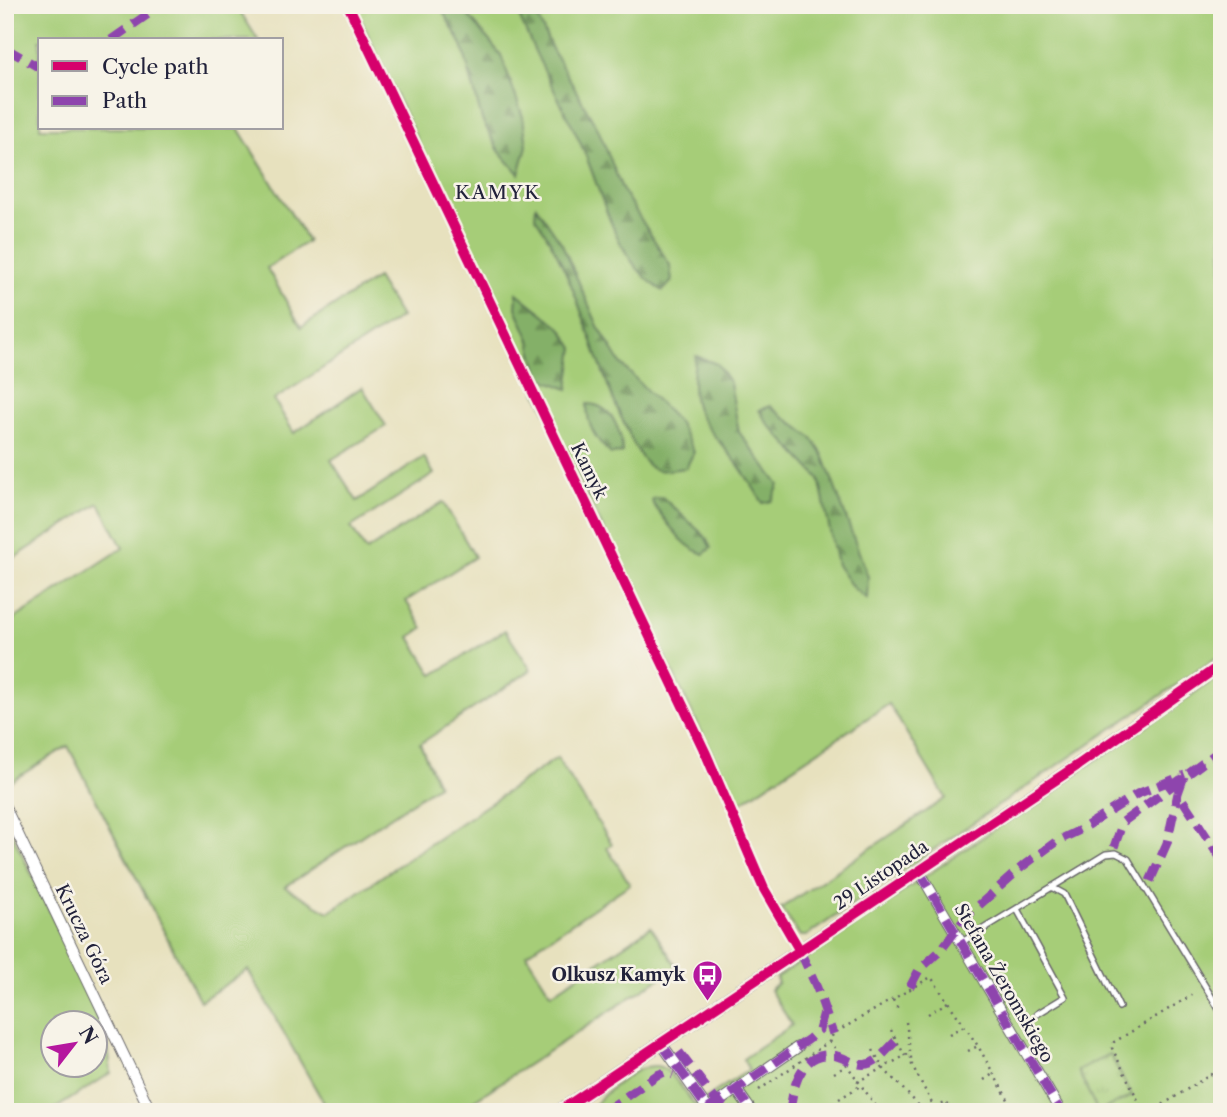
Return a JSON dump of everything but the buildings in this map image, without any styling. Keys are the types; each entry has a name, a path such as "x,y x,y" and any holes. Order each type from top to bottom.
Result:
{"street":[{"name":"Kamyk","path":"348,5 706,754 764,889 800,951"},
{"name":"29 Listopada","path":"558,1112 1222,664"},
{"name":"Krucza Góra","path":"5,807 151,1112"},
{"name":"Stefana Żeromskiego","path":"919,870 1061,1112"},
{"path":"662,1043 709,1110 798,1047"},
{"path":"736,1089 752,1112"}],"lane":[{"path":"962,942 1105,854 1116,853 1128,859 1222,1014"},
{"path":"1053,888 1064,894 1119,1007"},
{"path":"1017,909 1065,997 1037,1014"}],"path":[{"path":"759,1090 830,1041 833,1034 931,977 978,1046 1015,1112"},
{"path":"1144,1112 1112,1048 1114,1042 1192,995"},
{"path":"893,999 900,1012"},
{"path":"928,1014 948,1002"},
{"path":"906,1022 912,1065 935,1109"},
{"path":"949,1034 964,1026"},
{"path":"891,1030 905,1056"},
{"path":"830,1041 879,1110 871,1112"},
{"path":"968,1052 978,1046"},
{"path":"873,1051 883,1068 925,1112"},
{"path":"839,1099 883,1068 911,1053"},
{"path":"834,1073 846,1066"},
{"path":"1151,1112 1213,1073"},
{"path":"984,1080 993,1074"},
{"path":"930,1112 946,1102 953,1112"},
{"path":"999,1112 1011,1105"}],"green space":[{"path":"5,5 241,5 238,8 257,38 38,38 38,130 239,130 308,241 267,268 301,327 377,278 401,317 274,400 294,433 362,387 386,426 331,460 357,501 424,457 434,474 351,527 366,551 443,502 475,557 406,601 423,628 410,637 433,675 505,630 531,670 420,744 438,785 285,887 329,912 557,758 612,844 607,848 630,884 526,954 551,994 651,927 677,967 456,1112 329,1112 248,970 200,1001 68,746 5,785 5,625 123,548 99,503 5,564 5,514 8,512 5,508"},
{"path":"354,5 1222,5 1222,654 806,936 800,936 781,908 946,798 889,704 737,805 490,296"},
{"path":"439,5 460,5 501,55 523,117 527,146 519,174 499,151 482,120 462,45"},
{"path":"515,5 532,5 552,49 598,129 623,191 670,265 672,281 663,291 646,278 620,243 579,140 537,57"},
{"path":"536,206 562,244 598,326 621,364 679,423 694,452 686,468 657,470 645,462 637,450 611,394 573,290 550,240 535,217"},
{"path":"517,293 561,328 574,348 568,389 539,375 529,338 516,308"},
{"path":"696,356 717,364 730,383 739,432 779,485 772,501 763,503 740,467 700,415 693,391"},
{"path":"587,404 603,409 614,420 622,453 611,454 596,437 590,426"},
{"path":"770,406 812,438 823,455 868,577 867,599 853,588 837,565 819,478 768,424 759,410"},
{"path":"662,497 705,536 711,548 704,554 681,540 653,504 652,499"},
{"path":"1222,674 1222,1112 587,1112 624,1079 646,1067 657,1066 666,1070 695,1105 749,1070 743,1059 792,1025 770,990 778,983 776,978"},
{"path":"5,819 97,1009 38,1009 38,1078 103,1078 50,1112 5,1112"},
{"path":"108,1046 111,1073 108,1075"},
{"path":"1110,1054 1132,1096 1098,1112 1078,1071"}],"marked path":[{"path":"114,38 161,5"},
{"path":"5,48 38,67"},
{"path":"1114,847 1123,822 1222,749"},
{"path":"910,987 919,970 940,951 967,916 1023,866 1057,841 1082,829 1137,794 1185,775"},
{"path":"1184,776 1178,793 1222,860"},
{"path":"1150,881 1167,843 1178,793"},
{"path":"919,871 1061,1112"},
{"path":"800,951 817,988 833,1034"},
{"path":"708,1109 809,1039 819,1030 825,1009"},
{"path":"790,1112 800,1074 811,1060 830,1055 858,1064 867,1064 879,1058 897,1040"},
{"path":"661,1043 710,1112"},
{"path":"679,1052 717,1102 732,1112"},
{"path":"604,1112 657,1075 665,1072 673,1075"},
{"path":"736,1089 752,1112"}],"cycle path":[{"path":"348,5 706,754 764,889 800,951"},
{"path":"558,1112 1078,765 1222,664"}],"place":[{"name":"Olkusz Kamyk","path":"708,1002"}],"district":[{"name":"KAMYK","path":"498,192"}]}
